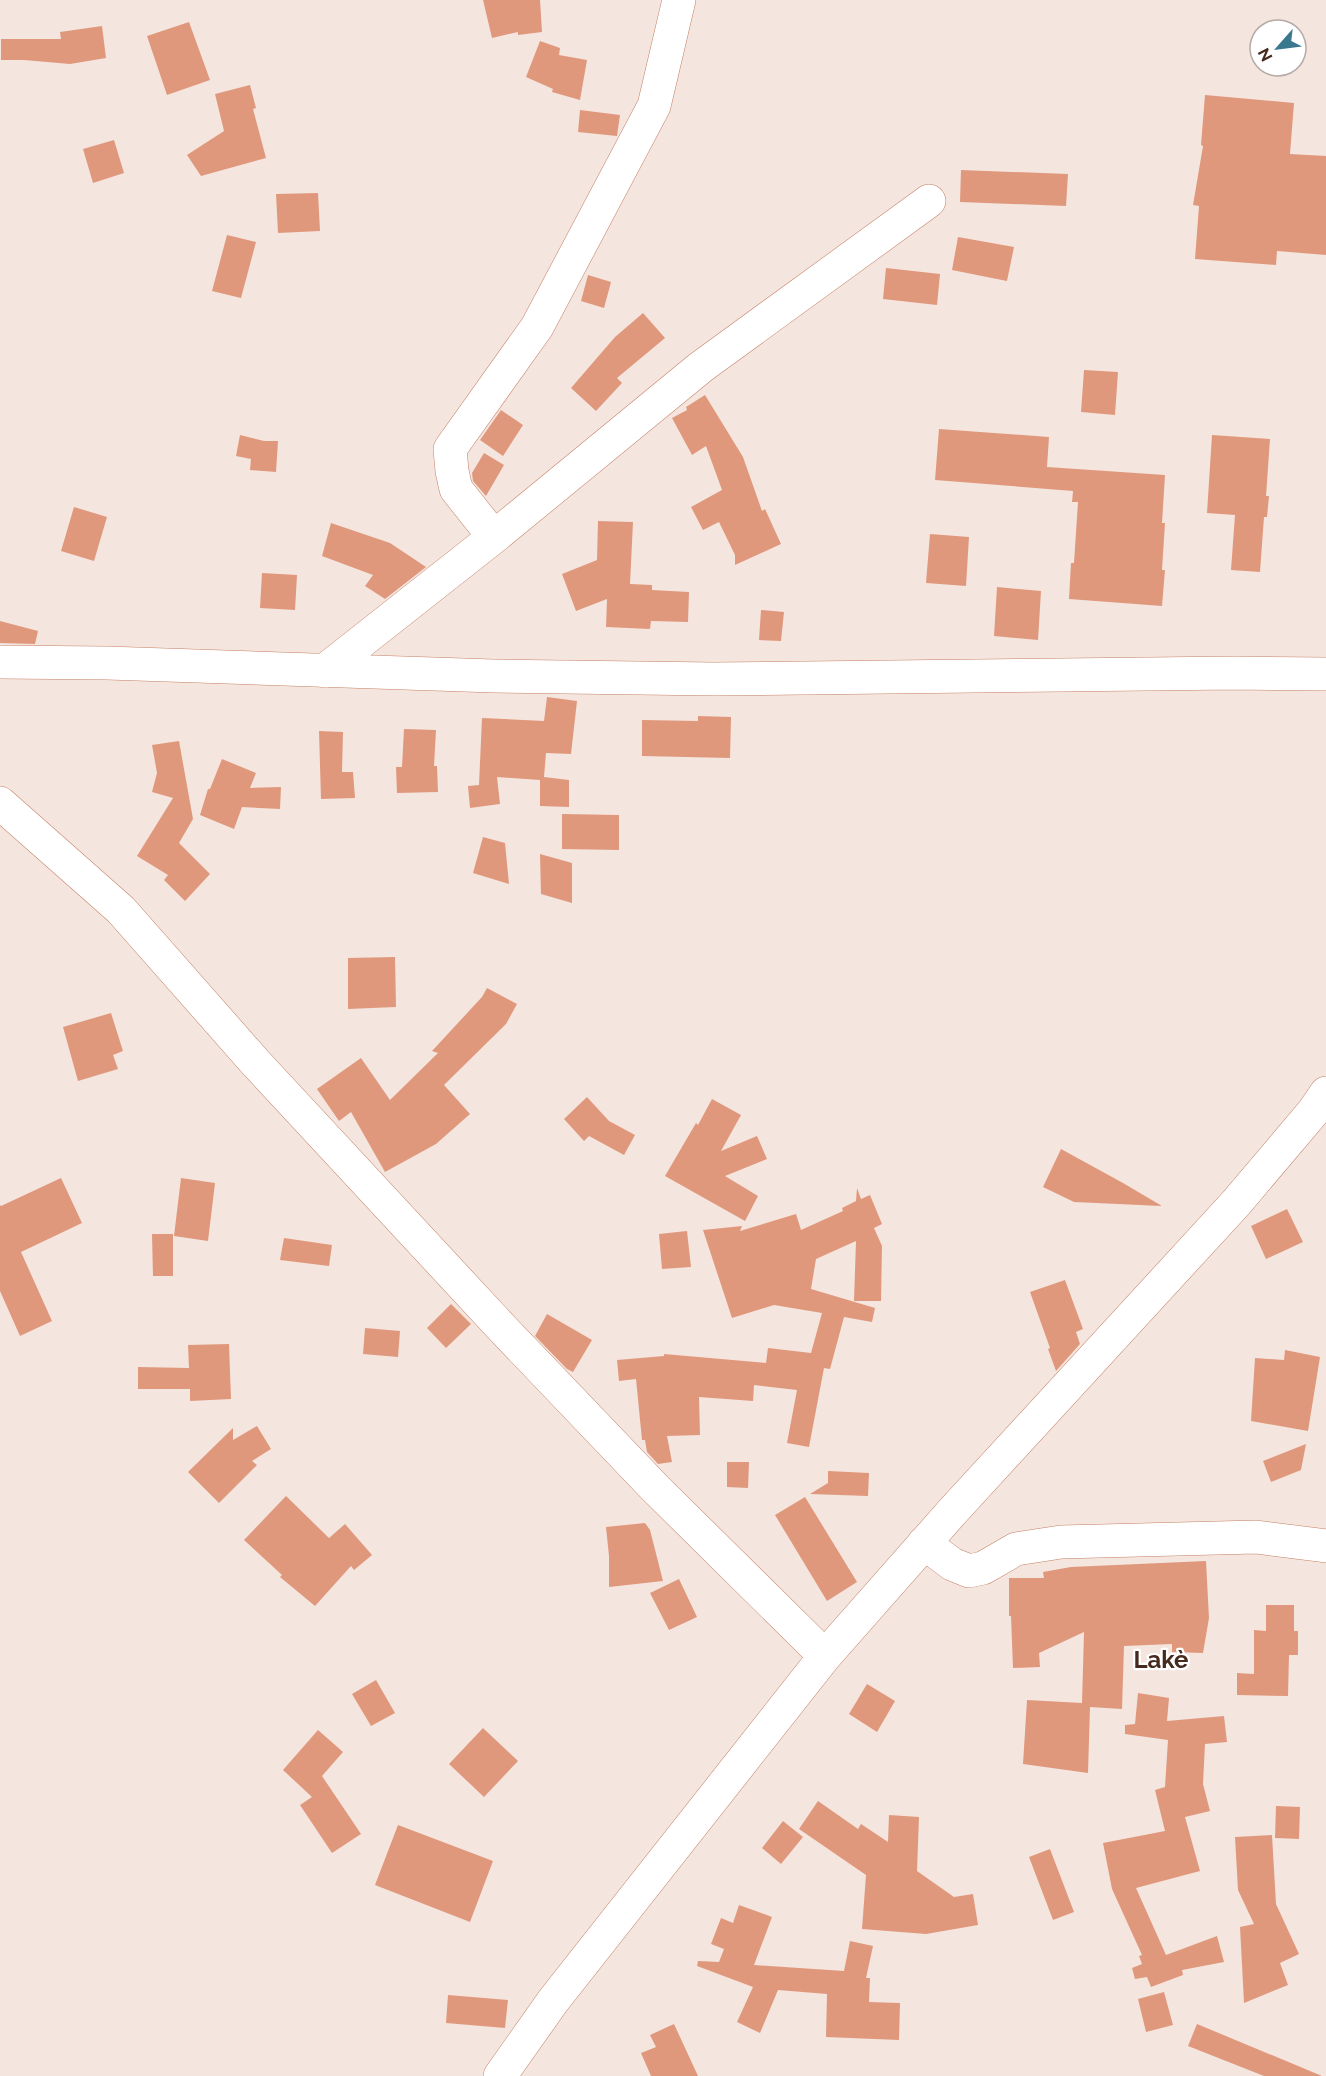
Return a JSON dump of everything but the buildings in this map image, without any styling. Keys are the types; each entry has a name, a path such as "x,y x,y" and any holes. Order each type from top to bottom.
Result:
{"street":[{"path":"494,537 456,489 450,449 537,327 654,106 679,0"},
{"path":"324,671 494,537 701,367 929,201"},
{"path":"0,662 714,679 1223,673 1326,674"},
{"path":"0,803 121,910 255,1062 502,1328 654,1488 825,1656"},
{"path":"500,2076 553,2001 825,1656 924,1544 1236,1203 1313,1112 1326,1093"},
{"path":"924,1544 952,1564 969,1571 983,1568 1016,1550 1061,1542 1256,1537 1326,1546"}],"district":[{"name":"Lakè","path":"1161,1659"}]}
